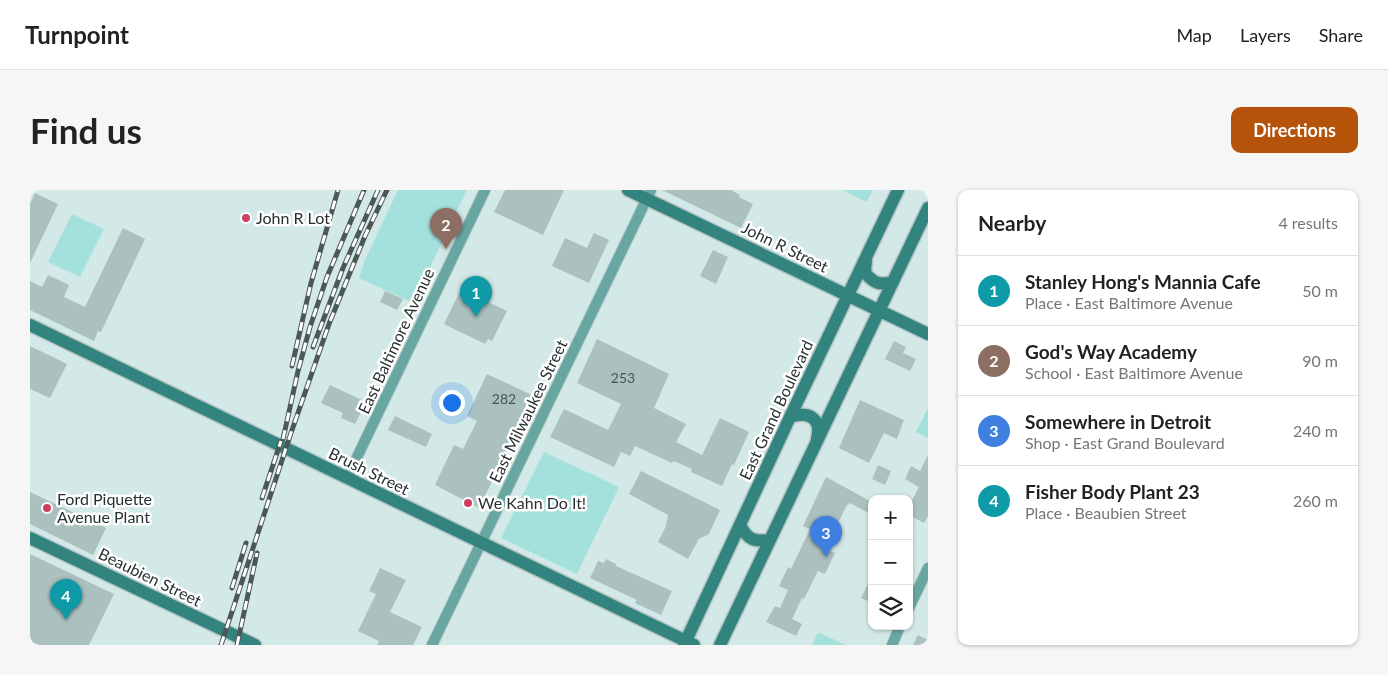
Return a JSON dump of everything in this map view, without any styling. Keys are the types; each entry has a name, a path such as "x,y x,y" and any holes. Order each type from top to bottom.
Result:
{"street":[{"name":"East Baltimore Avenue","path":"347,478 485,190"},
{"name":"John R Street","path":"628,190 649,194 928,334"},
{"name":"East Grand Boulevard","path":"688,644 740,525 898,190"},
{"name":"East Milwaukee Street","path":"432,645 649,194"},
{"path":"720,645 928,208"},
{"path":"866,257 865,273 873,281 881,284 893,282"},
{"name":"Brush Street","path":"30,325 688,644"},
{"path":"790,417 798,414 812,417 817,423 819,430 816,444"},
{"path":"740,525 745,534 752,539 760,541 770,540"},
{"name":"Beaubien Street","path":"30,538 255,645"},
{"path":"913,600 928,568"},
{"path":"892,645 898,630"}],"shaded area":[{"path":"398,190 467,190 413,303 359,278 364,262"},
{"path":"842,190 873,190 867,202"},
{"path":"72,214 104,229 80,277 48,262"},
{"path":"928,408 928,438 916,432"},
{"path":"544,452 619,487 577,574 501,538"},
{"path":"818,632 846,645 812,645"}],"building":[{"path":"505,190 564,190 543,235 494,212"},
{"path":"662,190 731,190 740,195 739,197 753,204 741,228"},
{"path":"35,193 58,204 30,263 30,204"},
{"path":"123,228 145,239 101,332 98,331 94,341 30,310 30,281 42,287 48,275 69,285 64,297 85,307"},
{"path":"594,233 609,240 589,283 552,266 565,238 587,248"},
{"path":"713,250 728,257 716,284 700,276"},
{"path":"461,289 507,311 492,341 488,339 485,344 444,324"},
{"path":"385,291 403,299 397,310 380,302"},
{"path":"597,339 669,374 654,408 686,424 676,442 702,455 720,418 749,432 722,486 691,472 692,469 674,461 672,463 635,446 630,456 621,452 614,467 550,437 564,409 608,430 621,404 577,383"},
{"path":"894,341 906,347 903,353 916,359 910,371 885,359"},
{"path":"30,346 67,364 50,398 30,389"},
{"path":"487,374 534,396 479,508 435,485 454,445 463,449 477,421 467,416"},
{"path":"330,385 366,402 355,424 341,418 343,413 321,403"},
{"path":"860,400 904,420 897,439 884,433 869,463 839,448"},
{"path":"395,416 432,434 426,447 388,430"},
{"path":"928,455 928,516 924,523 913,517 913,498 919,487 905,479 911,466 920,471"},
{"path":"878,465 891,471 885,485 872,479"},
{"path":"641,471 720,510 709,534 699,539 688,559 658,542 666,526 668,515 629,494"},
{"path":"826,477 868,500 868,513 850,503 847,505 825,549 835,553 825,574 818,571 792,619 802,624 796,636 766,622 775,606 780,608 788,590 779,586 788,567 791,569 810,529 803,526"},
{"name":"Ford Piquette Avenue Plant","path":"30,492 106,528 93,555 30,524"},
{"path":"30,554 114,594 89,645 30,645"},
{"path":"606,559 616,564 616,566 672,591 661,615 635,603 637,600 590,578 598,561 604,563"},
{"path":"380,568 406,580 390,612 422,627 413,645 377,645 379,641 358,631 376,594 369,591"},
{"path":"868,584 868,601 861,598"},
{"path":"918,635 928,640 928,645 913,645"}],"railway":[{"path":"292,366 311,283 338,190"},
{"path":"283,439 310,327 327,277 364,190"},
{"path":"313,347 343,268 378,190"},
{"path":"221,645 329,324 365,236 387,190"},
{"path":"262,498 281,441"},
{"path":"232,588 246,543"},
{"path":"237,645 257,553"}],"place":[{"name":"John R Lot","path":"246,218"},
{"name":"God's Way Academy","path":"446,249"},
{"name":"Stanley Hong's Mannia Cafe","path":"476,317"},
{"name":"We Kahn Do It!","path":"468,503"},
{"name":"Ford Piquette Avenue Plant","path":"47,508"},
{"name":"Somewhere in Detroit","path":"826,557"},
{"name":"Fisher Body Plant 23","path":"66,620"}]}
